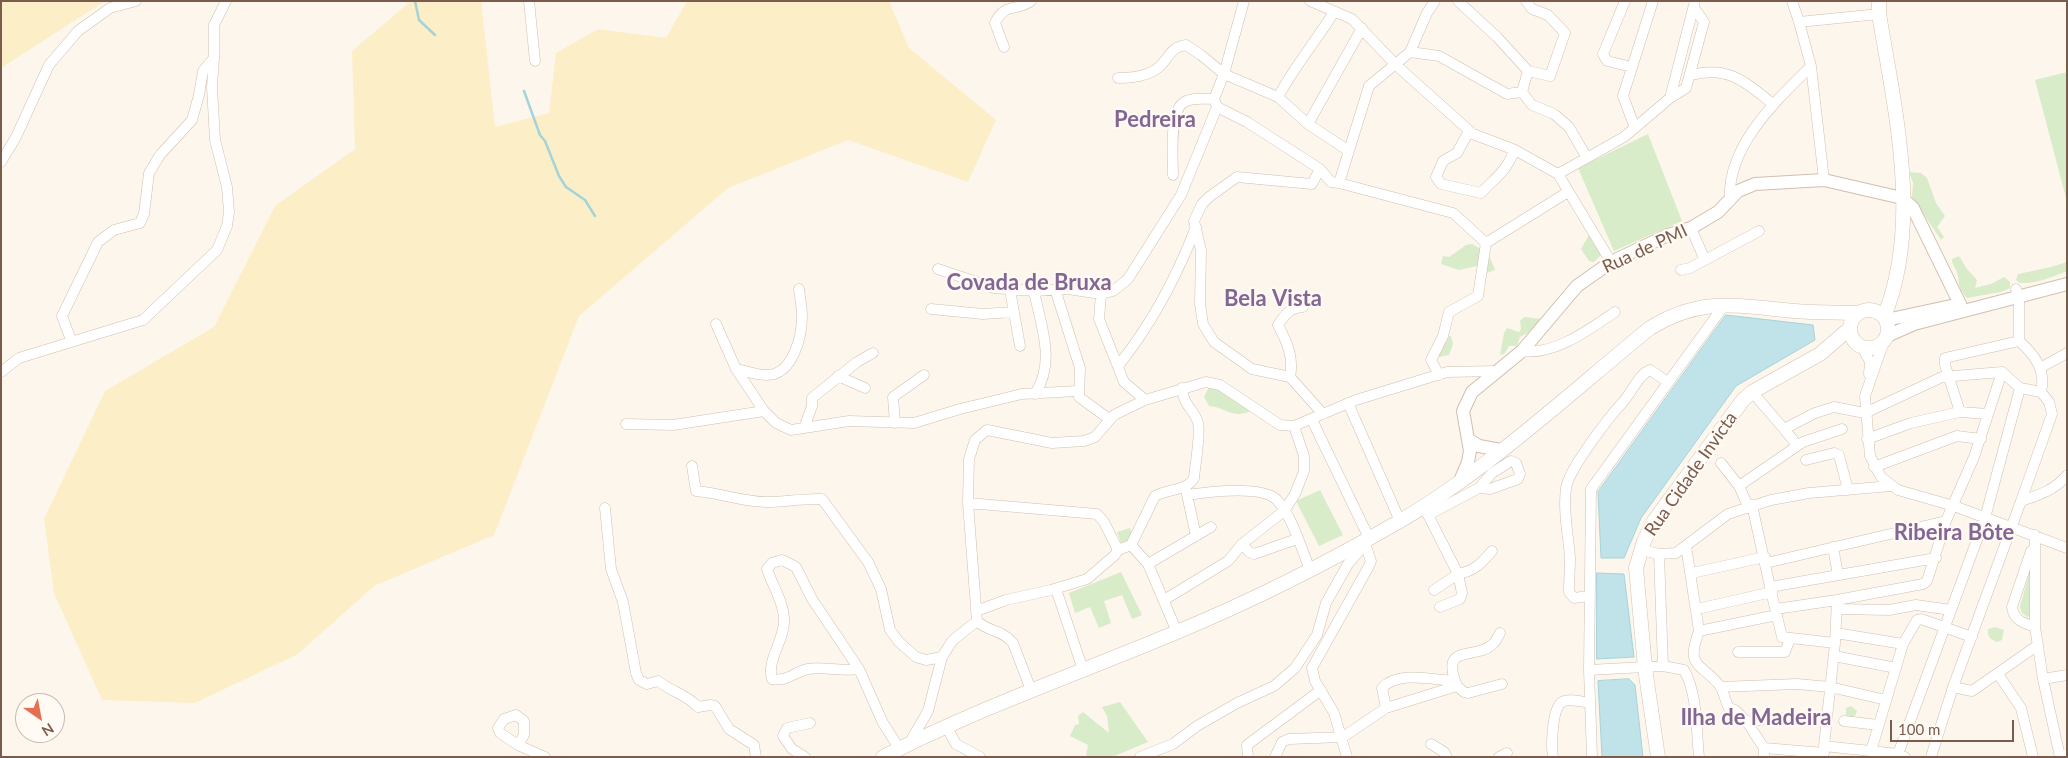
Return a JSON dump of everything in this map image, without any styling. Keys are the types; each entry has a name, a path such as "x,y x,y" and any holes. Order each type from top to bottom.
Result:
{"main road":[{"path":"1856,319 1850,335 1860,345 1874,347 1885,338 1885,318 1902,254 1904,234 1898,127 1879,8"},
{"name":"Rua Cidade Invicta","path":"1658,757 1645,668 1636,575 1641,550 1654,521 1752,392 1820,354 1893,284"},
{"path":"883,757 946,726 1177,632 1310,570 1400,521 1426,510 1650,328 1689,309 1725,304 1856,319 1885,318"},
{"name":"Rua Cidade Invicta","path":"1820,354 1860,345"}],"street":[{"path":"1,162 16,137 54,58 78,31 110,8 136,1"},
{"path":"1,372 19,358 71,340 134,325 143,320 216,250 227,226 229,198 215,140 212,87 214,26 226,1"},
{"path":"529,1 535,61"},
{"path":"1004,47 995,23 1000,13 1010,7 1030,1"},
{"path":"938,269 994,288 1010,290 1068,289 1101,294 1113,291 1128,279 1181,195 1215,103 1244,1"},
{"path":"1310,1 1352,19 1396,65 1469,131 1516,150 1558,174 1611,262"},
{"path":"1335,182 1349,151 1369,86 1410,52 1427,13 1435,1"},
{"path":"1458,1 1497,37 1528,72 1550,76 1565,33 1548,15 1532,9 1526,1"},
{"path":"1625,1 1603,54 1607,61 1632,67"},
{"path":"1635,128 1623,96 1652,1"},
{"path":"1792,1 1811,66 1824,180"},
{"path":"1558,174 1624,137 1670,98 1686,88 1704,22 1694,5"},
{"path":"1670,98 1694,5"},
{"path":"1799,22 1879,8"},
{"path":"1278,97 1291,72 1314,45 1334,12"},
{"path":"1308,124 1362,28"},
{"path":"1118,78 1133,78 1150,72 1162,65 1172,50 1186,45 1202,54 1224,74 1278,97 1308,124 1349,151"},
{"path":"1410,52 1439,56 1507,94 1522,92"},
{"path":"71,340 62,316 98,242 114,230 140,223 144,214 149,173 160,155 192,120 200,95 203,71 214,58"},
{"path":"1730,200 1728,183 1758,122 1772,104 1811,66"},
{"path":"1522,92 1528,72"},
{"path":"1691,75 1714,72 1736,76 1772,104"},
{"path":"1522,92 1532,105 1554,114 1569,127 1587,158"},
{"path":"1173,175 1176,112 1184,102 1201,98 1215,103 1254,126 1320,169 1335,182"},
{"path":"1469,131 1457,153 1443,161 1436,176 1441,184 1480,193 1487,184 1503,174 1516,150"},
{"path":"1312,184 1320,169"},
{"path":"1323,414 1290,377 1252,369 1214,342 1208,334 1200,304 1201,250 1194,221 1202,204 1237,177 1312,184 1335,182 1453,214 1486,243"},
{"name":"Rua de PMI","path":"1460,481 1468,462 1469,440 1464,428 1463,411 1472,392 1522,351 1577,286 1611,262 1668,235 1691,228 1718,212 1738,191 1755,184 1824,180 1902,198"},
{"path":"1439,375 1431,360 1443,336 1449,312 1478,296 1486,243 1568,192"},
{"path":"1902,198 1913,208 1962,308"},
{"path":"1118,366 1130,352 1177,274 1196,226"},
{"path":"1691,228 1704,258"},
{"path":"1681,270 1690,268 1704,258 1759,231"},
{"path":"2067,275 2017,293 1914,324 1885,338 1865,396 1867,439 1874,467 1881,478 1891,486 2012,526 2034,539 2067,548"},
{"path":"2017,293 2067,284"},
{"path":"736,369 769,375 784,369 791,359 799,338 802,316 799,289"},
{"path":"1055,289 1080,368 1081,383 1078,391 1079,397 1109,419"},
{"path":"1010,290 1020,346"},
{"path":"1034,291 1047,357 1046,370 1035,394"},
{"path":"2017,293 2019,341 2031,351 2040,368 2043,383 2040,392"},
{"path":"1101,294 1099,319 1124,382 1144,400"},
{"path":"1592,757 1589,670 1590,489 1725,304"},
{"path":"1290,377 1292,365 1290,350 1278,325 1286,313 1295,308 1303,307"},
{"path":"1885,318 1962,308"},
{"path":"931,309 984,314 1014,312"},
{"path":"1522,351 1533,352 1558,345 1599,323 1615,312"},
{"path":"716,324 736,369 764,411 776,423 791,430 849,421 914,423 960,409 1035,394 1078,391"},
{"path":"1960,412 1944,360 1949,356 2019,341"},
{"path":"1860,345 1870,362 1869,383"},
{"path":"804,428 812,406 812,398 838,376 873,353"},
{"path":"2040,368 2067,353"},
{"path":"1590,596 1574,598 1569,592 1570,559 1566,521 1566,486 1602,427 1631,393 1642,375 1650,370 1668,382"},
{"path":"1031,690 1013,643 1008,637 984,628 976,616 968,503 969,459 975,440 987,430 1052,442 1084,441 1095,438 1109,419 1144,400 1206,382 1213,382 1280,425 1294,426 1348,404 1447,372 1496,371"},
{"path":"1699,631 1776,612 1837,605 1923,584 1927,581 1936,558 1946,521 1981,439 2002,372"},
{"path":"1784,428 1815,413 1834,407 1865,412 1942,377 1950,376 2002,372 2020,388 2040,392 2049,402 2052,414 1953,687 1931,757"},
{"path":"895,423 893,397 924,375"},
{"path":"838,376 865,388"},
{"path":"1182,388 1183,402 1196,417 1199,427 1194,478 1186,490 1196,536"},
{"path":"1686,546 1692,573 1699,631 1693,656 1699,668 1720,687 1729,708 1735,710 1747,722 1764,752 1791,754 1871,751 1902,756 1945,627 1985,518 2020,388"},
{"path":"1752,392 1797,445"},
{"path":"1348,404 1400,521"},
{"path":"626,424 673,425 764,411"},
{"path":"1867,439 1911,423 1960,412 1988,414"},
{"path":"1312,420 1366,540 1371,561 1314,660 1312,675 1330,704 1343,737 1347,757"},
{"path":"1164,600 1228,560 1242,544 1284,511 1295,494 1304,471 1304,456 1294,426"},
{"path":"1739,486 1797,445 1842,429"},
{"path":"1874,467 1957,436 1981,439"},
{"path":"1469,440 1479,446 1501,450"},
{"path":"1806,460 1834,453 1839,455 1848,490"},
{"path":"1721,463 1739,486 1750,505 1766,560 1782,637 1790,639 1836,638 1903,644"},
{"path":"692,466 696,491 766,502 822,499 868,562 881,589 890,630 916,657 926,660 942,657"},
{"path":"2021,501 2047,492 2060,483 2067,475"},
{"path":"1641,550 1670,555 1686,546 1728,514 1750,505 1809,493 1891,486"},
{"path":"1440,607 1460,599 1462,593 1458,574 1426,510 1479,488"},
{"path":"859,669 843,672 811,668 800,671 784,680 772,679 770,673 780,644 784,619 780,599 767,569 772,563 782,560 796,567 812,600 859,669 883,723 905,745 928,711 942,657 952,641 976,616 1006,600 1056,589 1095,574 1118,550 1131,545 1155,496 1186,490 1264,493 1276,499 1284,511 1310,570"},
{"path":"968,503 1097,514 1104,522 1118,550"},
{"path":"605,508 611,569 623,602 636,673 639,680 647,684 658,682 675,692 688,696 698,707 716,706 729,730 754,745 756,757"},
{"path":"1692,573 1833,547 1946,521"},
{"path":"1148,564 1211,527"},
{"path":"1242,544 1249,552 1254,554 1297,539"},
{"path":"2034,539 2035,627 2043,679 2060,757"},
{"path":"2034,539 2012,607 2013,614 2019,621 2035,627"},
{"path":"1140,757 1173,744 1205,721 1274,686 1295,668 1317,635 1326,603 1348,564 1366,540"},
{"path":"1131,545 1148,564 1177,632"},
{"path":"1833,547 1838,575"},
{"path":"1434,590 1458,574 1470,572 1481,565 1492,552"},
{"path":"1659,554 1663,666"},
{"path":"1697,609 1838,575 1936,558"},
{"path":"1056,589 1083,670"},
{"path":"1837,605 1889,610 1924,605 1951,610"},
{"path":"1824,752 1836,638 1837,605"},
{"path":"1871,751 1903,644 1913,626 1921,619 1924,605"},
{"path":"1921,619 1972,637"},
{"path":"1456,684 1452,666 1454,659 1488,647 1494,643 1500,633"},
{"path":"1738,652 1785,652 1790,639"},
{"path":"1953,687 1972,692 2038,645"},
{"path":"1834,656 1896,668"},
{"path":"1589,670 1663,666 1684,670 1690,680 1699,757"},
{"path":"1998,674 2021,708 2033,757"},
{"path":"2043,679 2067,675"},
{"path":"1386,708 1382,688 1388,681 1404,678 1456,684 1468,693 1502,684"},
{"path":"1275,757 1282,742 1289,739 1343,737 1386,708 1456,684"},
{"path":"1720,687 1797,684 1830,687 1886,700"},
{"path":"1248,757 1247,745 1321,690"},
{"path":"1554,757 1552,748 1555,716 1560,703 1565,700 1590,703"},
{"path":"1747,722 1771,718 1826,719"},
{"path":"1844,721 1878,726"},
{"path":"805,757 792,748 783,736 787,728 810,723"},
{"path":"946,726 956,744 980,757"},
{"path":"1431,744 1444,752 1447,757"},
{"path":"518,745 545,757"}],"green space":[{"path":"2067,72 2067,202 2035,80"},
{"path":"1648,134 1682,221 1614,251 1578,168"},
{"path":"1909,172 1921,173 1927,178 1936,203 1945,216 1937,227 1944,237 1941,240 1912,197 1913,183"},
{"path":"1590,233 1601,255 1594,262 1589,261 1581,249"},
{"path":"1472,244 1488,253 1495,270 1482,275 1478,272 1477,266 1459,270 1441,264 1443,256 1449,257 1466,245"},
{"path":"1959,256 1977,280 1975,288 1991,284 2004,277 2010,282 2010,288 2001,292 1967,298 1960,286 1952,263 1952,259"},
{"path":"2067,262 2067,271 2050,278 2026,283 2020,283 2016,280 2018,274"},
{"path":"1524,317 1542,319 1528,333 1520,337 1517,346 1509,346 1505,353 1500,355 1504,333 1507,328 1519,332 1521,329 1520,321"},
{"path":"1451,336 1453,344 1449,355 1439,357 1435,352 1439,338"},
{"path":"1209,387 1242,394 1252,400 1252,411 1238,414 1209,406 1204,397"},
{"path":"1320,490 1343,535 1319,546 1296,501"},
{"path":"1130,528 1132,534 1130,540 1121,543 1117,532"},
{"path":"2032,564 2030,584 2032,616 2027,617 2021,612 2020,606"},
{"path":"1121,572 1142,615 1132,619 1122,595 1104,601 1111,623 1099,628 1090,607 1075,613 1069,593"},
{"path":"1995,627 2004,630 2002,640 1997,642 1991,639 1988,634 1988,629"},
{"path":"1120,702 1148,742 1112,757 1086,756 1088,745 1070,736 1075,725 1079,724 1078,716 1083,712 1109,733 1107,716 1102,707"},
{"path":"1851,706 1857,711 1855,716 1849,718 1846,716 1846,708"}],"sand":[{"path":"1,1 105,1 1,68"},
{"path":"411,1 481,1 495,127 549,113 556,53 598,29 666,38 687,1 889,1 909,48 996,120 968,182 848,140 728,188 579,316 494,535 374,586 298,654 195,703 102,700 54,593 44,519 105,391 214,327 275,206 355,149 352,51"}],"water":[{"path":"1726,315 1813,325 1815,340 1736,386 1641,518 1624,558 1601,558 1598,492"},
{"path":"1597,573 1624,574 1634,657 1597,659"},
{"path":"1629,679 1635,685 1643,757 1602,757 1598,681"}],"waterway":[{"path":"415,1 419,20 435,35"},
{"path":"524,91 540,135 545,141 559,176 566,187 585,200 595,216"}],"district":[{"name":"Pedreira","path":"1155,120"},
{"name":"Covada de Bruxa","path":"1029,283"},
{"name":"Bela Vista","path":"1273,299"},
{"name":"Ribeira Bôte","path":"1954,533"},
{"name":"Ilha de Madeira","path":"1756,718"}]}
